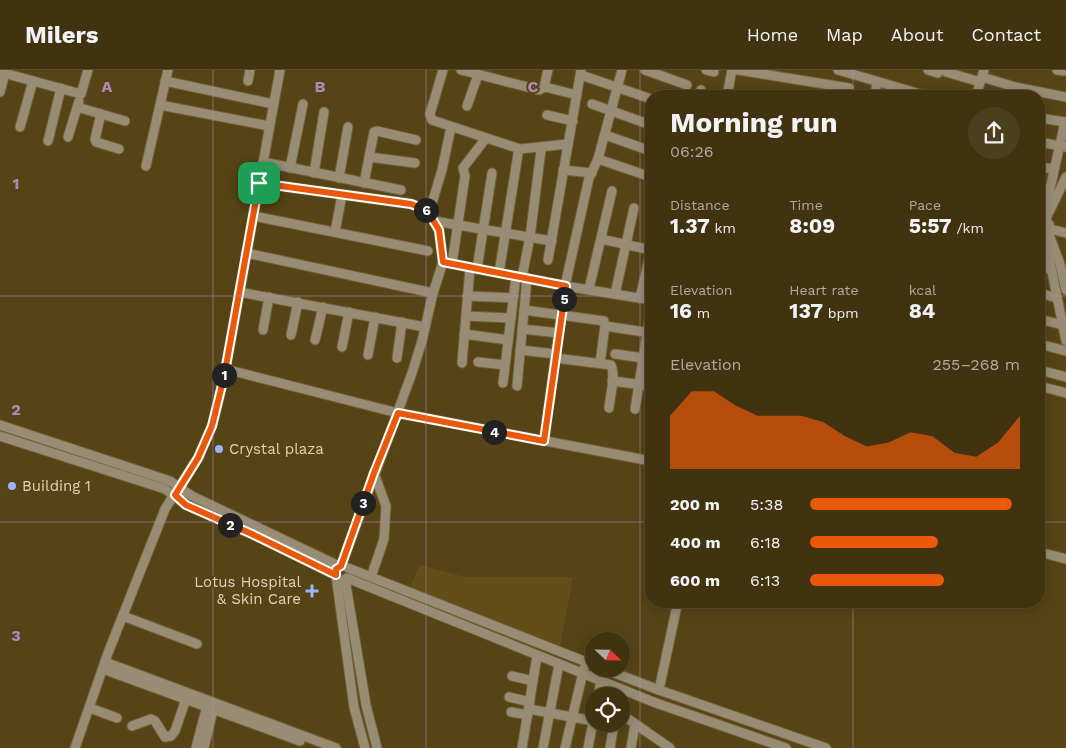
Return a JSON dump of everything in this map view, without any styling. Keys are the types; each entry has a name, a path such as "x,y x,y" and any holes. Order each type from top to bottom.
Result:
{"street":[{"path":"68,137 88,70"},
{"path":"146,166 168,70"},
{"path":"248,81 250,70"},
{"path":"75,748 104,665 166,509 198,458 212,426 225,369 280,70"},
{"path":"443,70 430,117 434,122 520,149 568,144"},
{"path":"461,70 539,90 544,87 577,95"},
{"path":"544,87 548,70"},
{"path":"544,441 566,286 592,173 605,135 622,70"},
{"path":"647,70 687,84"},
{"path":"672,80 676,70"},
{"path":"730,90 732,70"},
{"path":"738,70 838,90"},
{"path":"838,70 858,74 897,90"},
{"path":"928,70 982,76 1014,87 1030,90"},
{"path":"548,260 581,72 645,96"},
{"path":"0,92 2,73 81,94"},
{"path":"849,90 858,74"},
{"path":"467,106 478,75"},
{"path":"978,90 982,76"},
{"path":"20,127 33,80"},
{"path":"165,81 273,104"},
{"path":"876,90 877,82"},
{"path":"48,141 61,88"},
{"path":"1045,93 1066,97"},
{"path":"290,168 303,104"},
{"path":"592,104 645,123"},
{"path":"160,105 269,126"},
{"path":"77,107 125,121"},
{"path":"314,173 324,112"},
{"path":"101,114 95,139 96,142 119,149"},
{"path":"547,115 573,121"},
{"path":"1045,119 1066,122 1063,146 1054,169 1052,196 1045,220"},
{"path":"339,178 348,127"},
{"path":"431,217 451,127"},
{"path":"364,183 374,132 377,131 416,140"},
{"path":"605,135 645,149"},
{"path":"365,748 354,707 342,573 374,473 398,413 422,341 433,293 448,263 458,225 465,176 463,168 486,138"},
{"path":"1045,143 1063,146"},
{"path":"503,383 513,298 521,277 530,237 542,150"},
{"path":"499,273 518,154"},
{"path":"369,157 415,163"},
{"path":"598,159 645,175"},
{"path":"262,162 401,190"},
{"path":"1045,168 1054,169"},
{"path":"563,170 592,173"},
{"path":"462,363 468,296 473,268 484,229 492,173"},
{"path":"1052,196 1066,177"},
{"path":"259,183 411,204 427,210 439,230 448,263"},
{"path":"589,289 612,191"},
{"path":"1045,194 1066,201"},
{"path":"336,232 342,195"},
{"path":"615,294 634,208"},
{"path":"253,216 428,251"},
{"path":"431,217 458,225 552,241"},
{"path":"1045,228 1066,233"},
{"path":"1045,231 1063,265 1066,289"},
{"path":"1045,237 1066,341"},
{"path":"601,239 645,249"},
{"path":"246,253 433,293"},
{"path":"448,263 645,299"},
{"path":"1045,268 1052,270"},
{"path":"640,298 645,276"},
{"path":"517,386 524,310 521,277"},
{"path":"239,292 425,327"},
{"path":"1045,295 1057,298"},
{"path":"468,296 513,298"},
{"path":"263,330 269,297"},
{"path":"291,335 298,302"},
{"path":"315,340 323,307"},
{"path":"524,310 604,321 600,363"},
{"path":"342,347 349,312"},
{"path":"466,316 511,318"},
{"path":"368,355 375,317"},
{"path":"1045,320 1063,325"},
{"path":"397,358 402,322"},
{"path":"605,326 645,332"},
{"path":"522,329 559,333"},
{"path":"464,334 508,340"},
{"path":"1045,346 1066,351"},
{"path":"520,350 612,366 609,408"},
{"path":"615,354 645,359"},
{"path":"478,362 505,365"},
{"path":"635,409 639,384 645,365"},
{"path":"225,369 398,413 645,460"},
{"path":"1045,372 1066,378"},
{"path":"612,381 645,385"},
{"path":"1045,388 1066,393"},
{"path":"0,425 170,481 192,496 342,573 371,577 585,661"},
{"path":"0,436 165,489 186,505 537,656 601,680 612,687"},
{"path":"371,577 384,540 386,506 374,473"},
{"path":"1045,554 1066,559"},
{"path":"342,573 366,705 376,748"},
{"path":"659,690 677,608"},
{"path":"123,616 197,644"},
{"path":"522,748 537,656"},
{"path":"543,748 559,664"},
{"path":"104,665 186,699 211,705 336,748"},
{"path":"104,665 319,748"},
{"path":"566,748 571,717 582,673 585,669"},
{"path":"512,676 534,681"},
{"path":"628,678 826,748"},
{"path":"600,687 601,680"},
{"path":"630,695 656,703 766,745 786,748"},
{"path":"509,697 529,709"},
{"path":"132,726 151,719 155,721 165,737 171,736 175,732 186,699"},
{"path":"196,748 211,705"},
{"path":"204,748 211,705"},
{"path":"90,708 117,718"},
{"path":"510,712 529,709 585,718"},
{"path":"630,720 670,748"},
{"path":"631,748 635,724"},
{"path":"766,745 772,730"},
{"path":"588,748 591,732"},
{"path":"610,748 613,732"},
{"path":"653,748 655,737"}],"shaded area":[{"path":"420,565 465,577 573,577 560,647 409,589"}],"place":[{"name":"Crystal plaza","path":"219,449"},
{"name":"Building 1","path":"12,486"},
{"name":"Lotus Hospital & Skin Care","path":"312,591"}],"route":[{"path":"259,183 411,204 427,210 439,230 443,262 566,286 544,441 398,413 374,473 341,566 336,569 336,575 252,534 186,505 175,495 198,458 212,426 224,377 259,183"}]}
